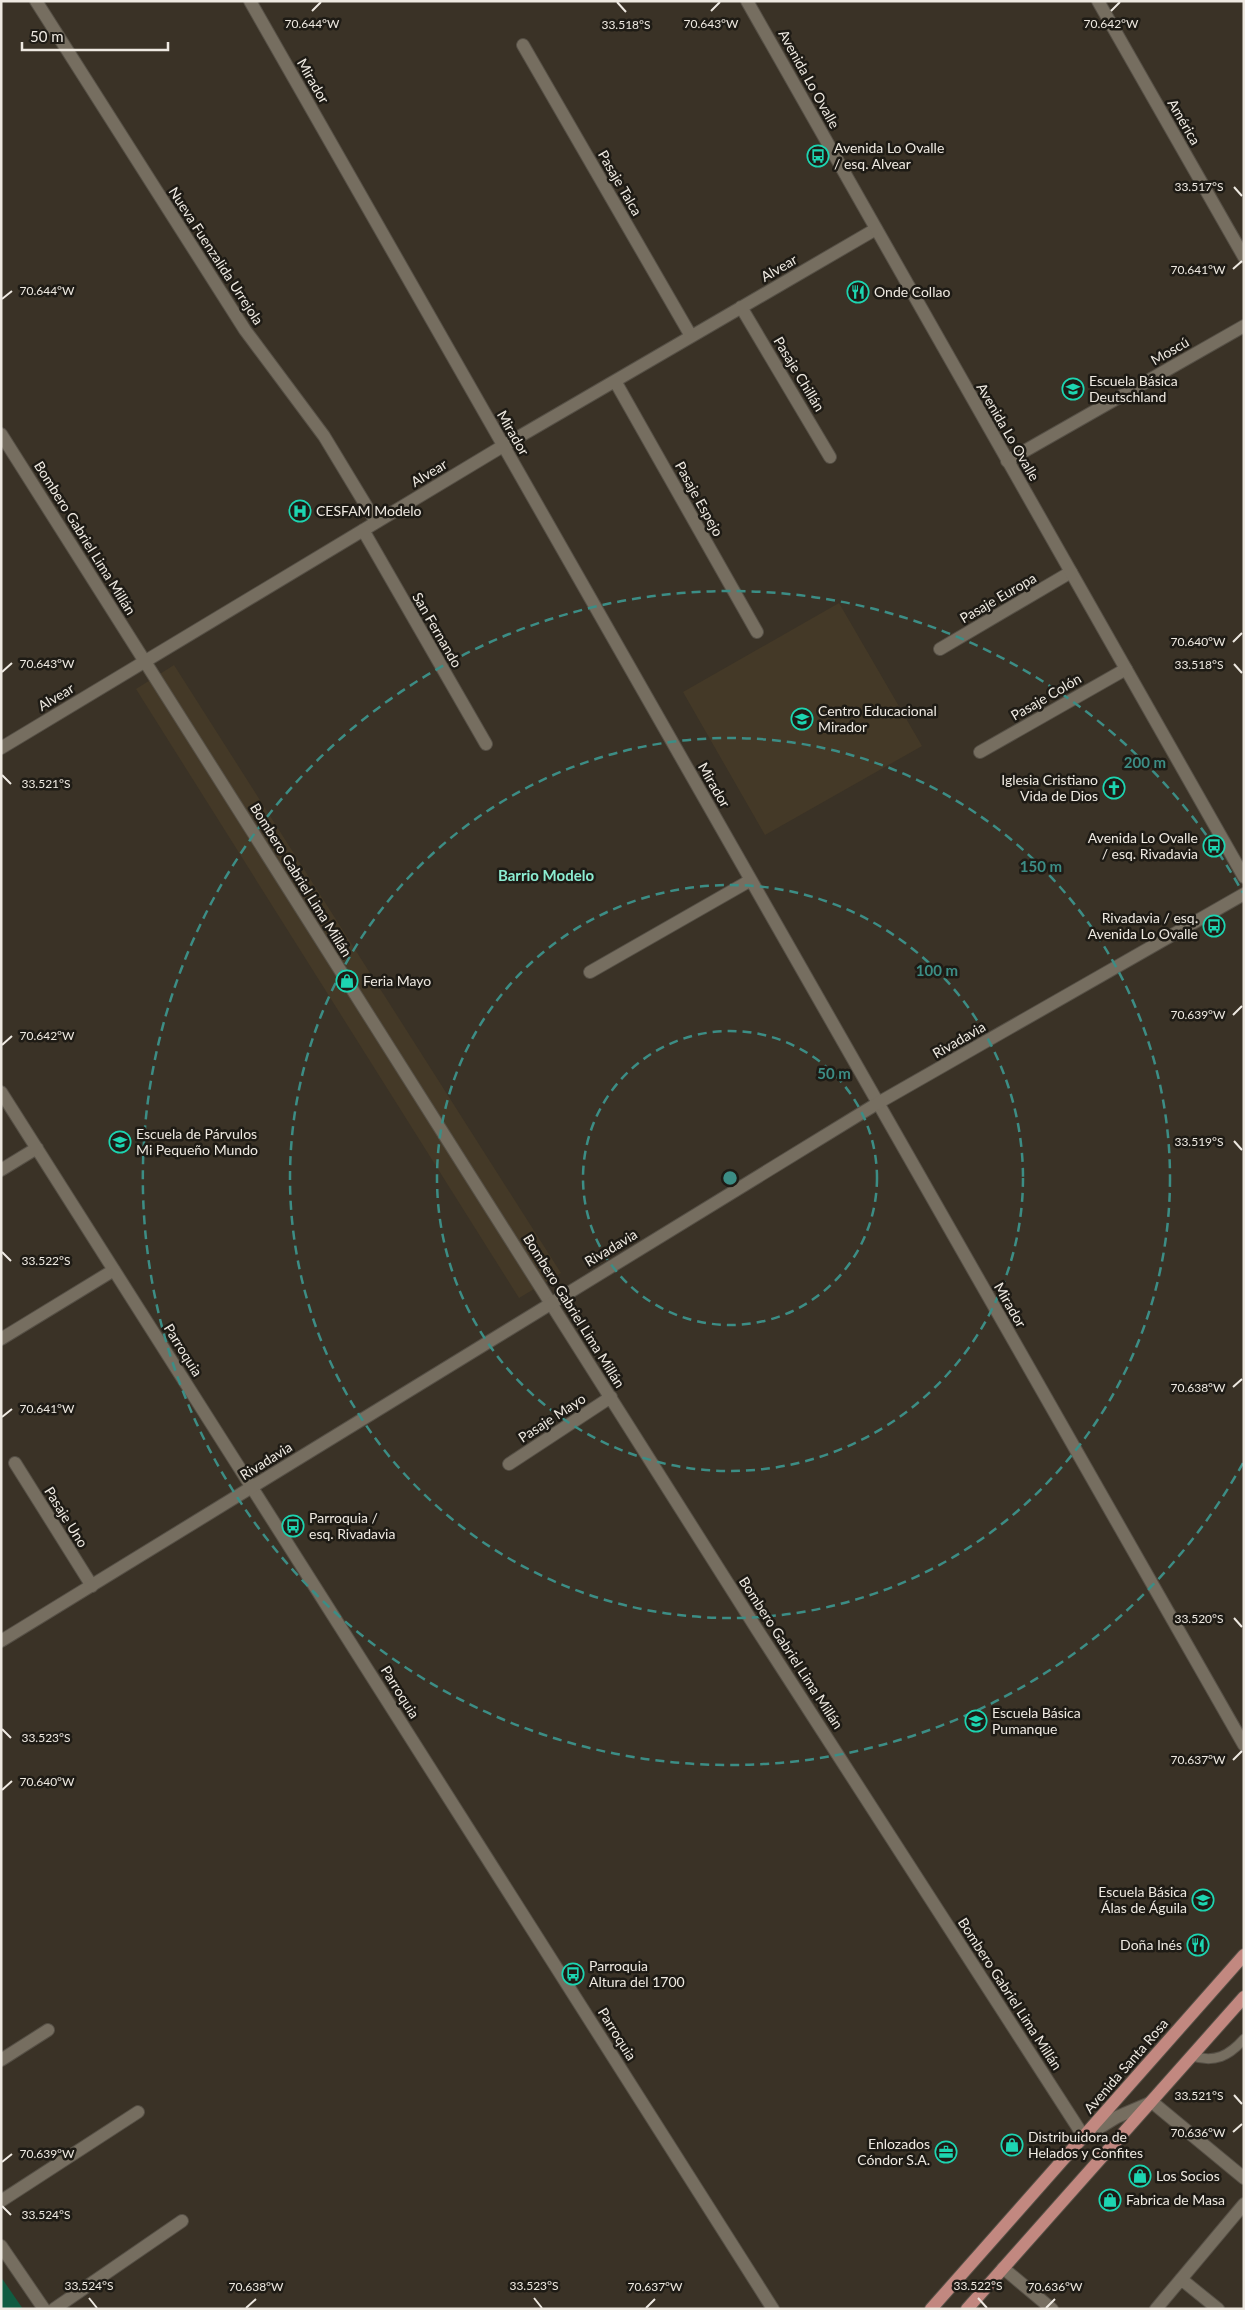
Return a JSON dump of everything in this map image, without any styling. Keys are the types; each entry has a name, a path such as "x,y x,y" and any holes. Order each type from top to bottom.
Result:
{"main road":[{"name":"Avenida Santa Rosa","path":"932,2309 1244,1955"},
{"path":"967,2309 1244,1997"}],"street":[{"name":"Nueva Fuenzalida Urrejola","path":"36,1 245,330 324,436 376,522"},
{"name":"Mirador","path":"250,1 1244,1745"},
{"name":"Avenida Lo Ovalle","path":"747,1 1244,877"},
{"name":"América","path":"1098,1 1244,257"},
{"name":"Pasaje Talca","path":"523,45 691,336"},
{"name":"Alvear","path":"1,748 503,446 876,229"},
{"name":"Pasaje Chillán","path":"741,307 830,457"},
{"name":"Moscú","path":"1007,461 1244,326"},
{"name":"Pasaje Espejo","path":"615,381 757,632"},
{"name":"Bombero Gabriel Lima Millán","path":"1,434 758,1631 1084,2137"},
{"name":"San Fernando","path":"363,530 486,744"},
{"name":"Pasaje Europa","path":"940,650 1071,572"},
{"name":"Pasaje Colón","path":"980,752 1126,669"},
{"path":"590,972 751,880"},
{"name":"Rivadavia","path":"1,1641 878,1103 1244,894"},
{"name":"Parroquia","path":"1,1092 773,2309"},
{"path":"1,1170 37,1148"},
{"path":"1,1338 114,1270"},
{"name":"Pasaje Mayo","path":"509,1464 611,1397"},
{"name":"Pasaje Uno","path":"15,1463 92,1586"},
{"path":"1,2060 48,2030"},
{"path":"1084,2137 1117,2118 1152,2102 1244,2178"},
{"path":"1,2201 138,2112"},
{"path":"1156,2309 1244,2204"},
{"path":"54,2309 182,2221"},
{"path":"1,2246 44,2309"},
{"path":"1003,2268 1052,2309"},
{"path":"1181,2279 1218,2309"}],"lane":[{"path":"1192,2056 1206,2059 1222,2058 1234,2050 1244,2039"}],"shaded area":[{"name":"Centro Educacional Mirador","path":"839,603 922,746 765,835 683,692"},
{"name":"Feria Mayo","path":"174,665 561,1273 519,1298 136,689"}],"green space":[{"path":"1,2277 23,2309 1,2309"}],"place":[{"name":"Avenida Lo Ovalle / esq. Alvear","path":"818,156"},
{"name":"Onde Collao","path":"858,292"},
{"name":"Escuela Básica Deutschland","path":"1073,389"},
{"name":"CESFAM Modelo","path":"300,511"},
{"name":"Centro Educacional Mirador","path":"802,719"},
{"name":"Iglesia Cristiano Vida de Dios","path":"1114,788"},
{"name":"Avenida Lo Ovalle / esq. Rivadavia","path":"1214,846"},
{"name":"Rivadavia / esq. Avenida Lo Ovalle","path":"1214,926"},
{"name":"Feria Mayo","path":"347,981"},
{"name":"Escuela de Párvulos Mi Pequeño Mundo","path":"120,1142"},
{"name":"Parroquia / esq. Rivadavia","path":"293,1526"},
{"name":"Escuela Básica Pumanque","path":"976,1721"},
{"name":"Escuela Básica Álas de Águila","path":"1203,1900"},
{"name":"Doña Inés","path":"1198,1945"},
{"name":"Parroquia Altura del 1700","path":"573,1974"},
{"name":"Distribuidora de Helados y Confites","path":"1012,2145"},
{"name":"Enlozados Cóndor S.A.","path":"946,2152"},
{"name":"Los Socios","path":"1140,2176"},
{"name":"Fabrica de Masa","path":"1110,2200"}],"district":[{"name":"Barrio Modelo","path":"546,876"}]}
